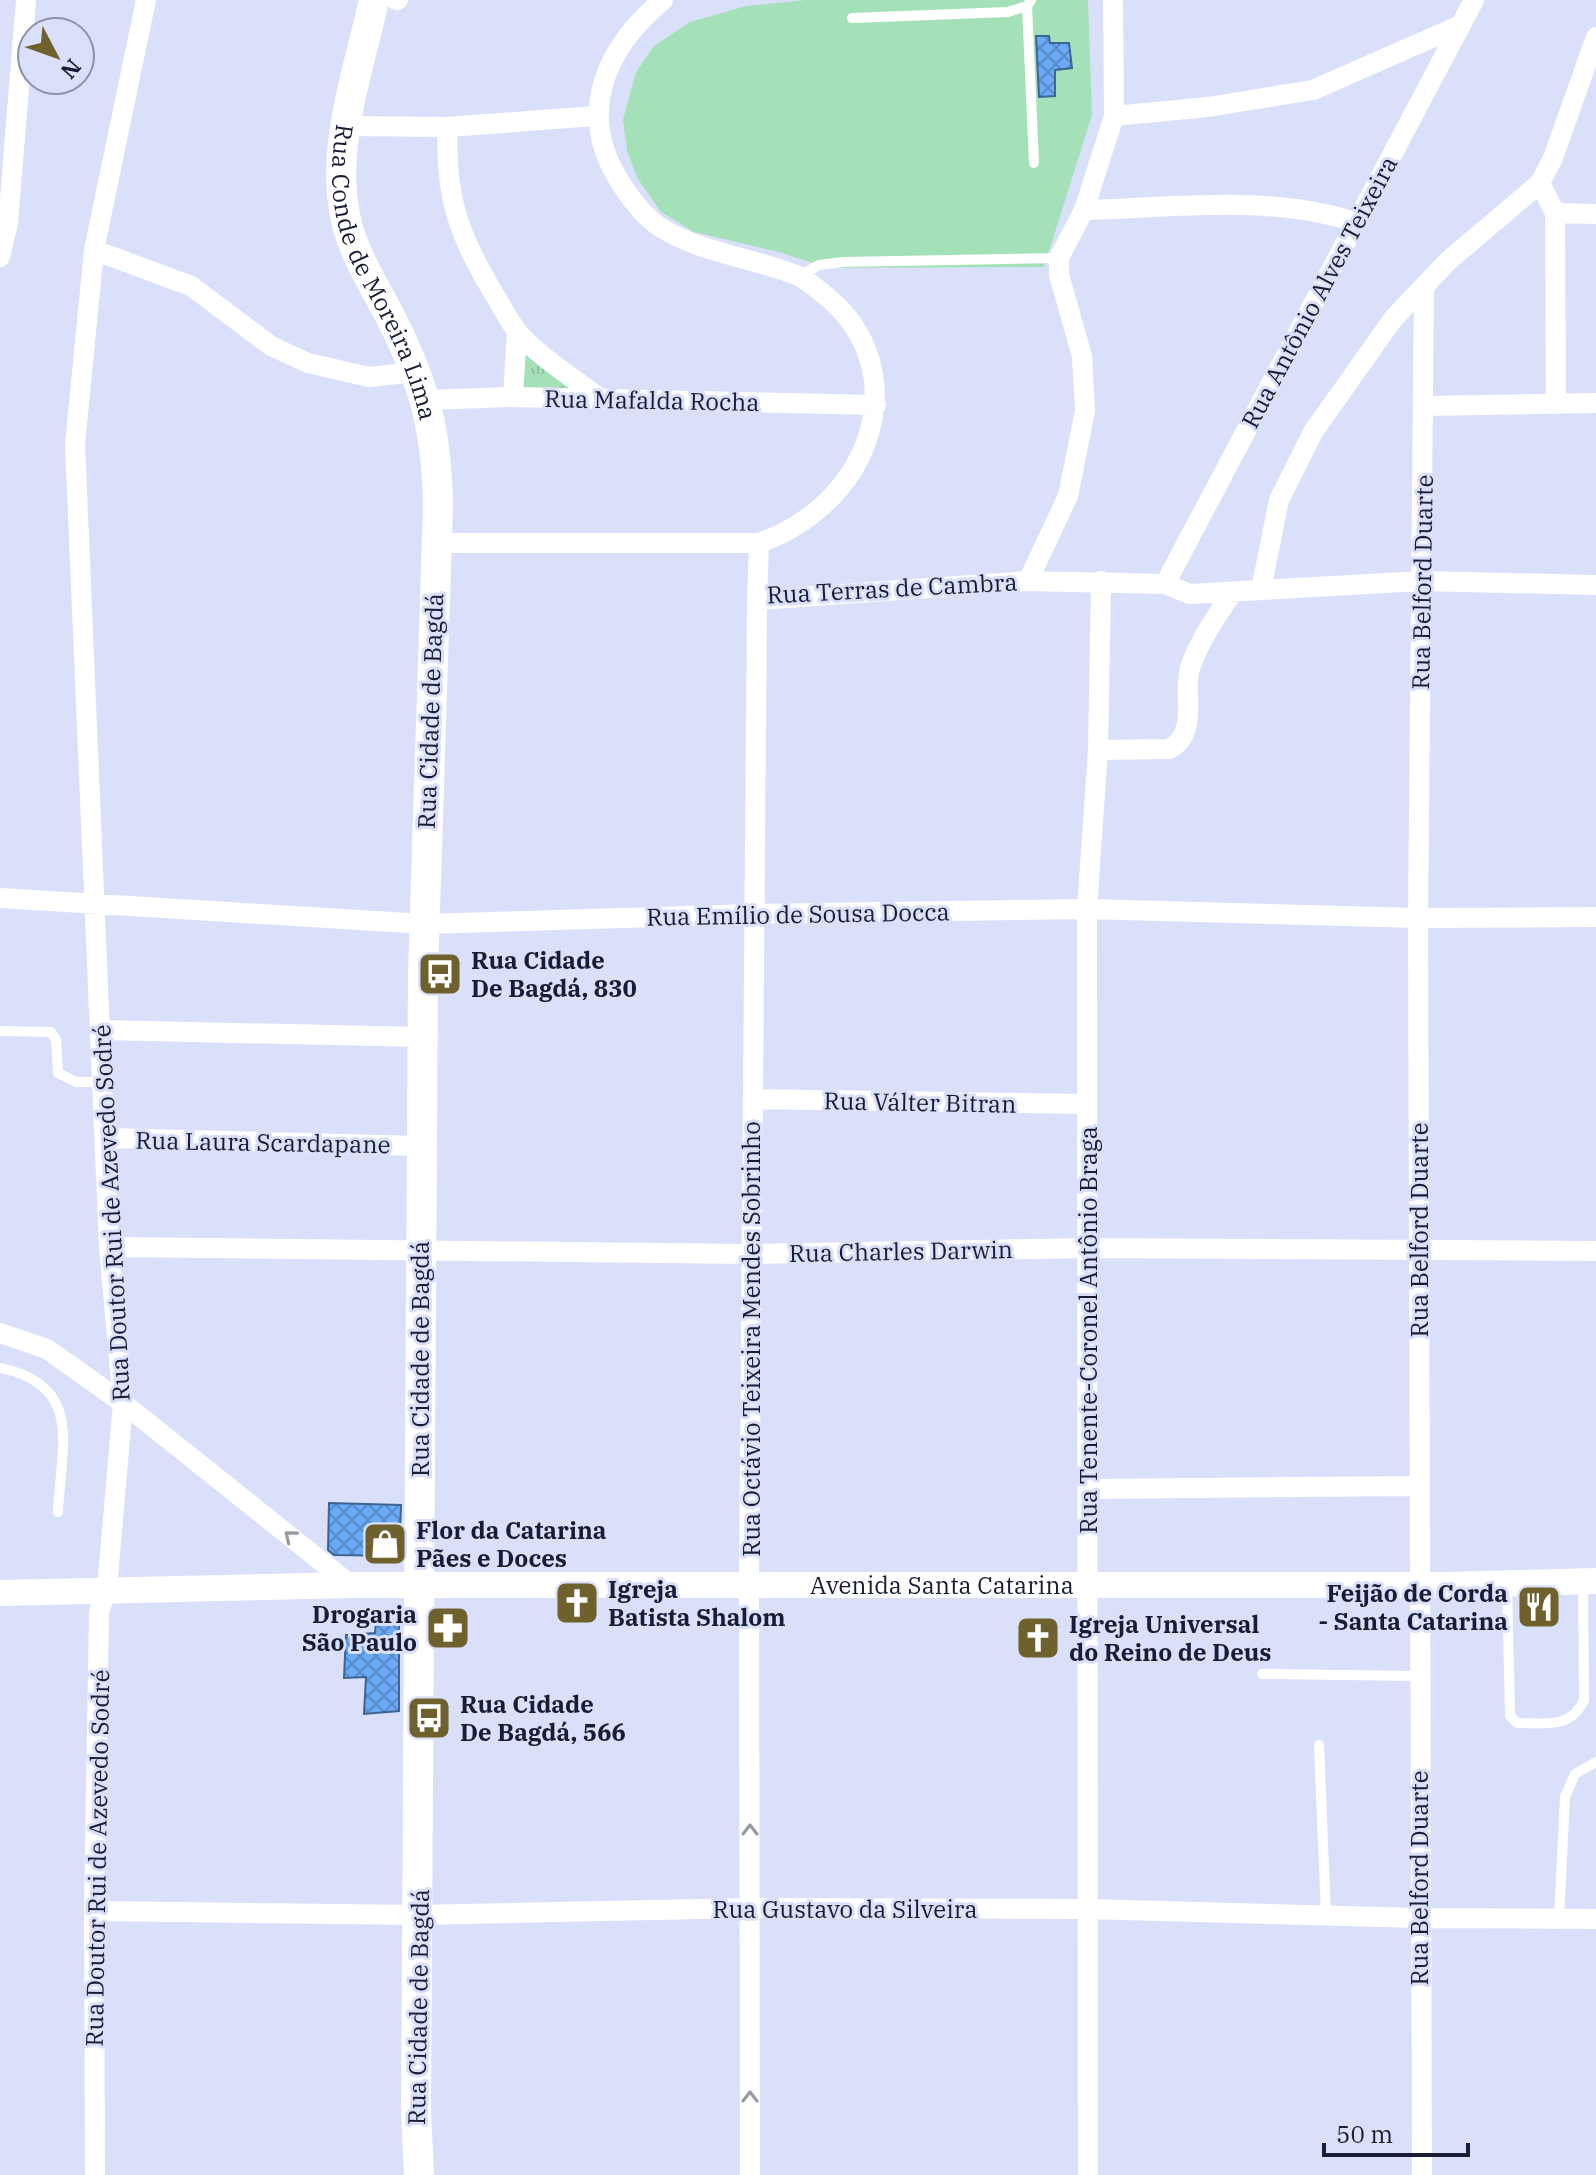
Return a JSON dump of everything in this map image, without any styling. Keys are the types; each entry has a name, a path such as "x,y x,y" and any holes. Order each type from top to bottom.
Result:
{"main road":[{"name":"Rua Conde de Moreira Lima","path":"374,0 346,126 341,177 346,218 354,244 422,386 437,460 435,543"},
{"name":"Rua Cidade de Bagdá","path":"419,2175 416,2109 422,1037 435,543"}],"street":[{"path":"0,257 9,208 26,0"},
{"name":"Rua Doutor Rui de Azevedo Sodré","path":"95,2175 94,1911 99,1612 107,1589 123,1403 109,1247 75,444 94,250 146,0"},
{"path":"435,543 759,543 785,534 839,489 859,460 876,405 874,374 859,332 833,301 799,276 681,238 661,228 634,204 608,164 595,116 600,91 615,56 643,17 663,0"},
{"path":"1028,581 1068,496 1085,411 1082,356 1059,275 1059,258 1084,210 1114,116 1113,0"},
{"name":"Rua Antônio Alves Teixeira","path":"1165,584 1474,0"},
{"path":"1114,116 1208,107 1313,90 1461,25"},
{"path":"1261,590 1279,500 1299,455 1393,319 1424,286 1540,183 1553,158 1595,41"},
{"path":"346,126 448,127 595,116"},
{"path":"448,127 448,187 459,228 517,331 602,400"},
{"path":"1540,183 1555,213 1556,403"},
{"path":"1084,210 1256,204 1311,210 1355,222"},
{"path":"1555,213 1596,214"},
{"name":"Rua Mafalda Rocha","path":"94,250 191,286 271,346 308,363 369,377 513,397 876,405"},
{"name":"Rua Belford Duarte","path":"1422,2175 1417,1584 1420,1251 1418,918 1424,286"},
{"path":"513,397 517,331"},
{"path":"1425,406 1596,403"},
{"path":"438,506 454,528 482,543"},
{"name":"Rua Terras de Cambra","path":"759,543 757,600 1028,581 1165,584 1190,594 1421,581 1596,585"},
{"name":"Rua Tenente-Coronel Antônio Braga","path":"1088,2175 1087,909 1098,750 1101,581"},
{"path":"1098,750 1169,749 1178,743 1187,719 1190,669 1233,592"},
{"name":"Rua Octávio Teixeira Mendes Sobrinho","path":"750,2175 750,1254 757,600"},
{"name":"Rua Emílio de Sousa Docca","path":"0,898 424,924 753,914 1087,909 1418,918 1596,917"},
{"path":"101,1030 422,1037"},
{"name":"Rua Válter Bitran","path":"753,1099 1087,1104"},
{"name":"Rua Laura Scardapane","path":"105,1138 421,1146"},
{"name":"Rua Charles Darwin","path":"109,1247 750,1254 1088,1248 1596,1251"},
{"path":"0,1333 47,1349 123,1403 351,1585"},
{"path":"1089,1489 1418,1486"},
{"name":"Avenida Santa Catarina","path":"0,1593 420,1584 1507,1584 1589,1581"},
{"name":"Rua Gustavo da Silveira","path":"94,1911 419,1915 750,1908 1087,1909 1418,1918 1596,1919"}],"lane":[{"path":"852,18 1008,12 1029,3 1034,163"},
{"path":"799,276 819,265 843,262 1059,258"},
{"path":"0,1031 51,1032 56,1040 58,1073 76,1082 103,1082"},
{"path":"0,1368 44,1384 56,1398 62,1423 58,1512"},
{"path":"1507,1584 1510,1716 1517,1723 1566,1722 1578,1714 1584,1700 1589,1581"},
{"path":"1262,1674 1418,1676"},
{"path":"1319,1745 1326,1916"},
{"path":"1559,1919 1565,1797 1575,1774 1596,1762"}],"green space":[{"path":"806,0 1088,0 1092,115 1044,267 828,268 779,252 694,232 661,212 638,179 627,151 623,120 636,72 654,46 690,22 746,6"},
{"path":"519,341 584,393 521,394"}],"building":[{"path":"1036,36 1049,36 1050,43 1069,43 1072,68 1055,70 1055,96 1039,97"},
{"path":"329,1503 401,1505 399,1556 334,1555 328,1550"},
{"path":"399,1620 399,1711 364,1714 366,1677 344,1678 346,1635 375,1633 376,1621"}],"place":[{"name":"Rua Cidade De Bagdá, 830","path":"440,974"},
{"name":"Flor da Catarina Pães e Doces","path":"385,1544"},
{"name":"Igreja Batista Shalom","path":"577,1603"},
{"name":"Feijão de Corda - Santa Catarina","path":"1539,1607"},
{"name":"Drogaria São Paulo","path":"448,1628"},
{"name":"Igreja Universal do Reino de Deus","path":"1038,1638"},
{"name":"Rua Cidade De Bagdá, 566","path":"429,1718"}]}
